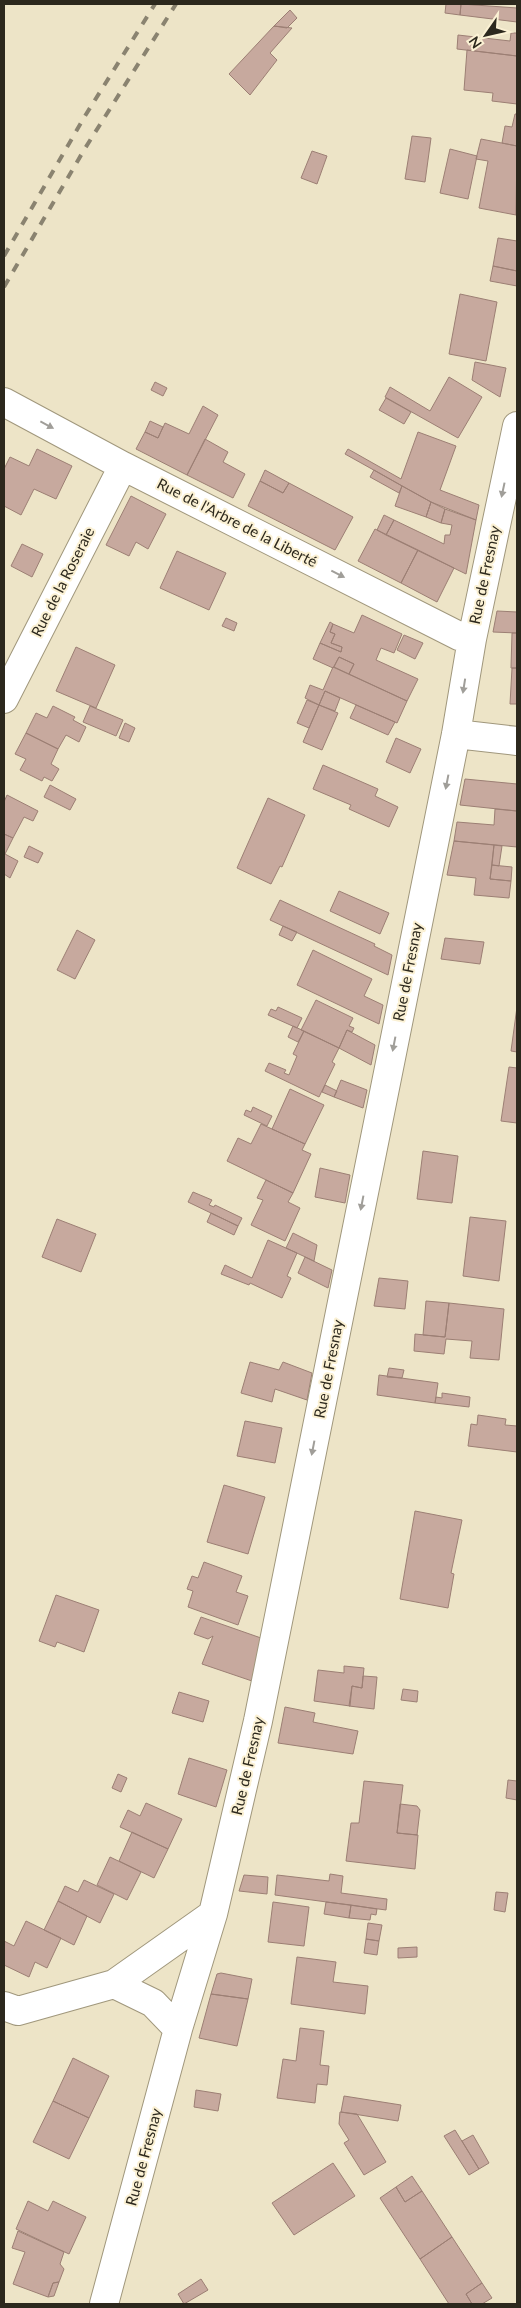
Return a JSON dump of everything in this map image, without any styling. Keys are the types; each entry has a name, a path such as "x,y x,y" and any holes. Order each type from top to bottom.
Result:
{"street":[{"name":"Rue de l'Arbre de la Liberté","path":"4,402 123,466 459,636 472,639"},
{"name":"Rue de Fresnay","path":"104,2304 178,2029 213,1914 258,1721 456,734 472,639 517,426"},
{"name":"Rue de la Roseraie","path":"4,699 123,466"},
{"path":"456,734 517,741"},
{"path":"4,2006 18,2011 114,1984 213,1914"},
{"path":"114,1984 153,2003 178,2029"}],"building":[{"path":"446,4 461,4 460,15 445,13"},
{"path":"461,4 517,8 517,22 460,15"},
{"path":"290,10 297,18 287,28 274,26"},
{"path":"274,26 292,28 270,53 277,60 250,95 229,74"},
{"path":"511,33 517,33 517,56 457,49 458,35 510,41"},
{"path":"467,50 517,56 517,104 492,101 493,93 464,90"},
{"path":"515,114 517,114 517,146 502,143 505,126 512,127"},
{"path":"412,136 431,138 425,182 405,179"},
{"path":"481,139 517,146 516,215 479,208 488,161 476,159"},
{"path":"450,149 477,156 468,199 440,193"},
{"path":"312,151 327,156 317,184 301,178"},
{"path":"498,238 517,241 517,271 493,266"},
{"path":"493,266 517,271 517,286 490,281"},
{"path":"460,294 497,302 486,361 449,354"},
{"path":"475,362 506,368 500,397 472,380"},
{"path":"449,377 482,397 458,438 385,397 390,387 430,411"},
{"path":"155,382 167,388 163,396 151,390"},
{"path":"386,398 411,412 404,424 379,410"},
{"path":"203,406 218,415 187,475 136,449 145,432 158,438 165,423 189,434"},
{"path":"150,421 163,427 158,438 145,432"},
{"path":"418,432 456,446 440,490 479,505 476,520 431,502 345,454 348,449 401,479"},
{"path":"205,439 228,452 223,462 245,474 233,498 187,475"},
{"path":"37,449 72,466 56,499 34,489 21,515 4,506 4,469 10,457 29,466"},
{"path":"265,470 289,483 283,493 260,481"},
{"path":"374,470 402,486 399,493 370,477"},
{"path":"260,481 283,493 289,483 353,517 335,550 248,506"},
{"path":"402,486 431,502 426,517 395,506"},
{"path":"131,496 166,514 148,549 136,542 129,556 106,545"},
{"path":"431,502 445,509 441,523 426,517"},
{"path":"445,509 476,520 466,574 386,535 394,520 444,544 445,535 450,535 452,525 441,523"},
{"path":"384,515 394,520 386,535 377,530"},
{"path":"375,529 418,550 401,583 358,561"},
{"path":"22,544 43,554 32,577 11,566"},
{"path":"418,550 454,568 437,602 401,583"},
{"path":"177,551 226,573 209,610 160,588"},
{"path":"497,611 517,612 517,633 493,632"},
{"path":"362,615 402,634 394,653 381,648 376,660 418,679 407,701 349,674 354,664 339,657 333,668 313,659 320,643 341,652 342,647 331,643 335,634 330,632 333,624 354,633"},
{"path":"226,618 237,623 234,631 222,626"},
{"path":"330,622 333,624 330,632 335,634 331,643 342,647 341,652 320,643"},
{"path":"512,633 517,633 517,668 511,668"},
{"path":"404,635 423,643 415,659 397,650"},
{"path":"76,647 115,665 96,708 56,691"},
{"path":"339,657 354,664 349,674 334,667"},
{"path":"333,667 407,701 397,723 325,691 319,705 305,698 310,685 323,690"},
{"path":"512,668 517,668 517,704 510,704"},
{"path":"325,691 340,698 335,711 319,705"},
{"path":"307,700 319,705 309,728 297,723"},
{"path":"319,705 338,713 322,750 303,742"},
{"path":"356,705 395,722 388,735 350,718"},
{"path":"53,706 75,717 73,720 86,727 79,742 66,735 58,749 26,733 36,713 47,718"},
{"path":"90,706 123,720 116,736 83,722"},
{"path":"125,723 135,728 129,742 119,738"},
{"path":"26,733 58,749 51,764 59,769 52,781 44,777 42,781 20,770 26,759 15,754"},
{"path":"396,738 421,749 410,773 386,762"},
{"path":"323,765 378,789 375,796 398,807 389,827 349,809 351,805 313,789"},
{"path":"465,779 517,784 517,811 460,805"},
{"path":"50,785 76,799 70,810 44,797"},
{"path":"7,795 38,811 33,821 24,817 13,838 4,834 4,802"},
{"path":"268,798 305,815 282,867 280,866 271,884 237,868"},
{"path":"495,809 517,811 517,847 454,841 457,822 494,825"},
{"path":"4,834 13,838 5,854 18,861 10,878 4,874"},
{"path":"454,841 494,845 490,879 511,881 509,898 474,895 476,878 447,875"},
{"path":"494,845 502,846 499,866 492,865"},
{"path":"29,846 43,853 38,863 24,857"},
{"path":"492,865 512,867 511,881 490,879"},
{"path":"339,891 389,913 380,934 330,911"},
{"path":"280,900 375,944 374,946 392,955 388,975 270,920"},
{"path":"283,926 297,932 292,941 279,935"},
{"path":"77,930 95,940 75,979 57,970"},
{"path":"445,938 484,942 480,964 441,959"},
{"path":"313,950 372,979 364,996 383,1005 379,1024 297,985"},
{"path":"316,1000 353,1018 349,1026 354,1028 352,1032 347,1030 339,1048 301,1030"},
{"path":"278,1007 302,1018 297,1028 268,1015 271,1009 276,1011"},
{"path":"517,1007 517,1052 511,1051"},
{"path":"293,1026 304,1031 298,1042 288,1037"},
{"path":"347,1030 375,1045 371,1065 339,1048"},
{"path":"304,1031 339,1048 332,1062 335,1064 319,1097 265,1071 269,1063 286,1070 284,1073 289,1075 297,1056 293,1054"},
{"path":"509,1067 517,1068 517,1123 501,1121"},
{"path":"341,1080 367,1090 363,1108 334,1097"},
{"path":"325,1085 337,1091 334,1097 322,1092"},
{"path":"290,1089 324,1105 305,1144 272,1129"},
{"path":"253,1107 272,1116 267,1126 244,1115 246,1110 251,1112"},
{"path":"261,1124 305,1144 302,1150 311,1154 293,1193 227,1161 238,1138 251,1144"},
{"path":"423,1151 458,1156 452,1203 417,1199"},
{"path":"320,1168 350,1175 345,1203 315,1197"},
{"path":"266,1180 293,1193 288,1202 300,1208 285,1241 251,1225 263,1200 257,1198"},
{"path":"193,1192 212,1200 209,1205 214,1207 215,1205 242,1218 238,1226 188,1202"},
{"path":"211,1213 238,1226 234,1235 207,1222"},
{"path":"470,1217 506,1221 499,1281 463,1276"},
{"path":"57,1219 96,1234 81,1272 42,1257"},
{"path":"293,1233 317,1245 314,1261 286,1248"},
{"path":"268,1240 297,1253 287,1276 291,1278 282,1298 250,1283 249,1285 221,1274 225,1265 252,1278"},
{"path":"305,1257 332,1270 328,1288 298,1273"},
{"path":"379,1278 408,1281 405,1309 374,1306"},
{"path":"426,1301 449,1303 445,1337 423,1335"},
{"path":"449,1303 504,1309 499,1360 470,1358 472,1341 446,1339 444,1354 414,1351 415,1334 445,1337"},
{"path":"250,1362 279,1370 283,1362 312,1373 307,1400 275,1389 272,1402 241,1393"},
{"path":"389,1368 404,1370 402,1378 387,1377"},
{"path":"379,1375 438,1383 435,1403 377,1395"},
{"path":"442,1393 470,1397 469,1407 435,1403 436,1397 442,1398"},
{"path":"478,1415 506,1419 505,1425 517,1426 517,1452 468,1446 471,1424 477,1425"},
{"path":"245,1421 282,1428 275,1463 237,1456"},
{"path":"224,1485 265,1497 248,1554 207,1542"},
{"path":"415,1511 462,1520 451,1573 454,1574 448,1608 400,1599"},
{"path":"204,1562 242,1576 236,1592 248,1596 238,1625 188,1607 193,1591 187,1589 192,1576 198,1578"},
{"path":"56,1595 99,1610 84,1652 57,1642 55,1647 39,1641"},
{"path":"201,1617 261,1638 252,1681 202,1664 213,1636 208,1639 194,1634"},
{"path":"344,1666 364,1668 362,1688 352,1686 350,1706 314,1701 318,1670 344,1673"},
{"path":"363,1676 377,1677 374,1709 349,1706 352,1686 362,1688"},
{"path":"403,1689 418,1691 417,1702 401,1700"},
{"path":"179,1692 209,1701 203,1722 172,1713"},
{"path":"285,1707 315,1713 313,1722 358,1731 353,1754 278,1743"},
{"path":"189,1758 227,1770 216,1807 178,1794"},
{"path":"118,1774 127,1778 121,1792 112,1788"},
{"path":"508,1780 517,1781 517,1800 506,1798"},
{"path":"364,1781 403,1785 397,1833 418,1835 415,1869 346,1861 351,1823 359,1823"},
{"path":"146,1803 182,1819 168,1849 120,1827 128,1810 140,1816"},
{"path":"400,1804 417,1806 420,1810 417,1835 397,1833"},
{"path":"132,1832 168,1849 154,1878 119,1861"},
{"path":"110,1857 141,1872 127,1900 97,1885"},
{"path":"330,1874 343,1876 341,1893 387,1899 386,1910 275,1895 277,1875 329,1881"},
{"path":"244,1875 268,1877 267,1894 239,1891"},
{"path":"84,1880 114,1894 100,1923 58,1901 65,1886 78,1892"},
{"path":"496,1892 508,1893 505,1912 494,1910"},
{"path":"58,1901 87,1916 74,1945 44,1930"},
{"path":"273,1902 309,1907 304,1946 268,1942"},
{"path":"326,1902 351,1905 349,1918 324,1914"},
{"path":"351,1905 377,1909 376,1915 371,1914 370,1920 349,1918"},
{"path":"26,1921 61,1938 47,1968 35,1962 29,1977 4,1965 4,1941 14,1946"},
{"path":"368,1923 382,1925 379,1941 366,1939"},
{"path":"366,1939 379,1941 377,1955 364,1953"},
{"path":"417,1947 417,1957 398,1958 398,1948"},
{"path":"297,1957 336,1962 333,1982 368,1986 365,2014 291,2004"},
{"path":"221,1973 252,1979 248,1999 211,1994 217,1974"},
{"path":"211,1994 248,1999 237,2046 199,2038"},
{"path":"300,2028 324,2031 320,2065 329,2066 327,2085 317,2084 315,2103 277,2098 283,2059 296,2061"},
{"path":"73,2058 109,2076 89,2118 53,2101"},
{"path":"196,2090 221,2094 218,2111 194,2107"},
{"path":"344,2096 401,2105 398,2121 341,2112"},
{"path":"53,2101 89,2118 69,2159 33,2142"},
{"path":"340,2112 357,2114 386,2162 364,2175 344,2143 349,2140 339,2124"},
{"path":"455,2130 479,2169 469,2175 444,2136"},
{"path":"473,2135 489,2163 479,2169 462,2141"},
{"path":"333,2163 355,2196 294,2235 272,2203"},
{"path":"412,2176 422,2191 405,2202 396,2187"},
{"path":"396,2187 405,2202 422,2191 452,2237 420,2259 380,2198"},
{"path":"28,2201 48,2211 53,2201 86,2217 69,2254 16,2229"},
{"path":"18,2231 64,2252 60,2264 64,2269 59,2282 53,2283 48,2297 13,2284 25,2252 12,2248"},
{"path":"452,2237 482,2283 466,2294 472,2304 449,2304 420,2259"},
{"path":"201,2279 208,2290 184,2304 178,2294"},
{"path":"59,2282 54,2296 48,2297 53,2283"},
{"path":"482,2283 492,2298 482,2304 472,2304 466,2294"}],"railway":[{"path":"4,256 85,116 155,4"},
{"path":"4,287 84,150 176,4"}]}
